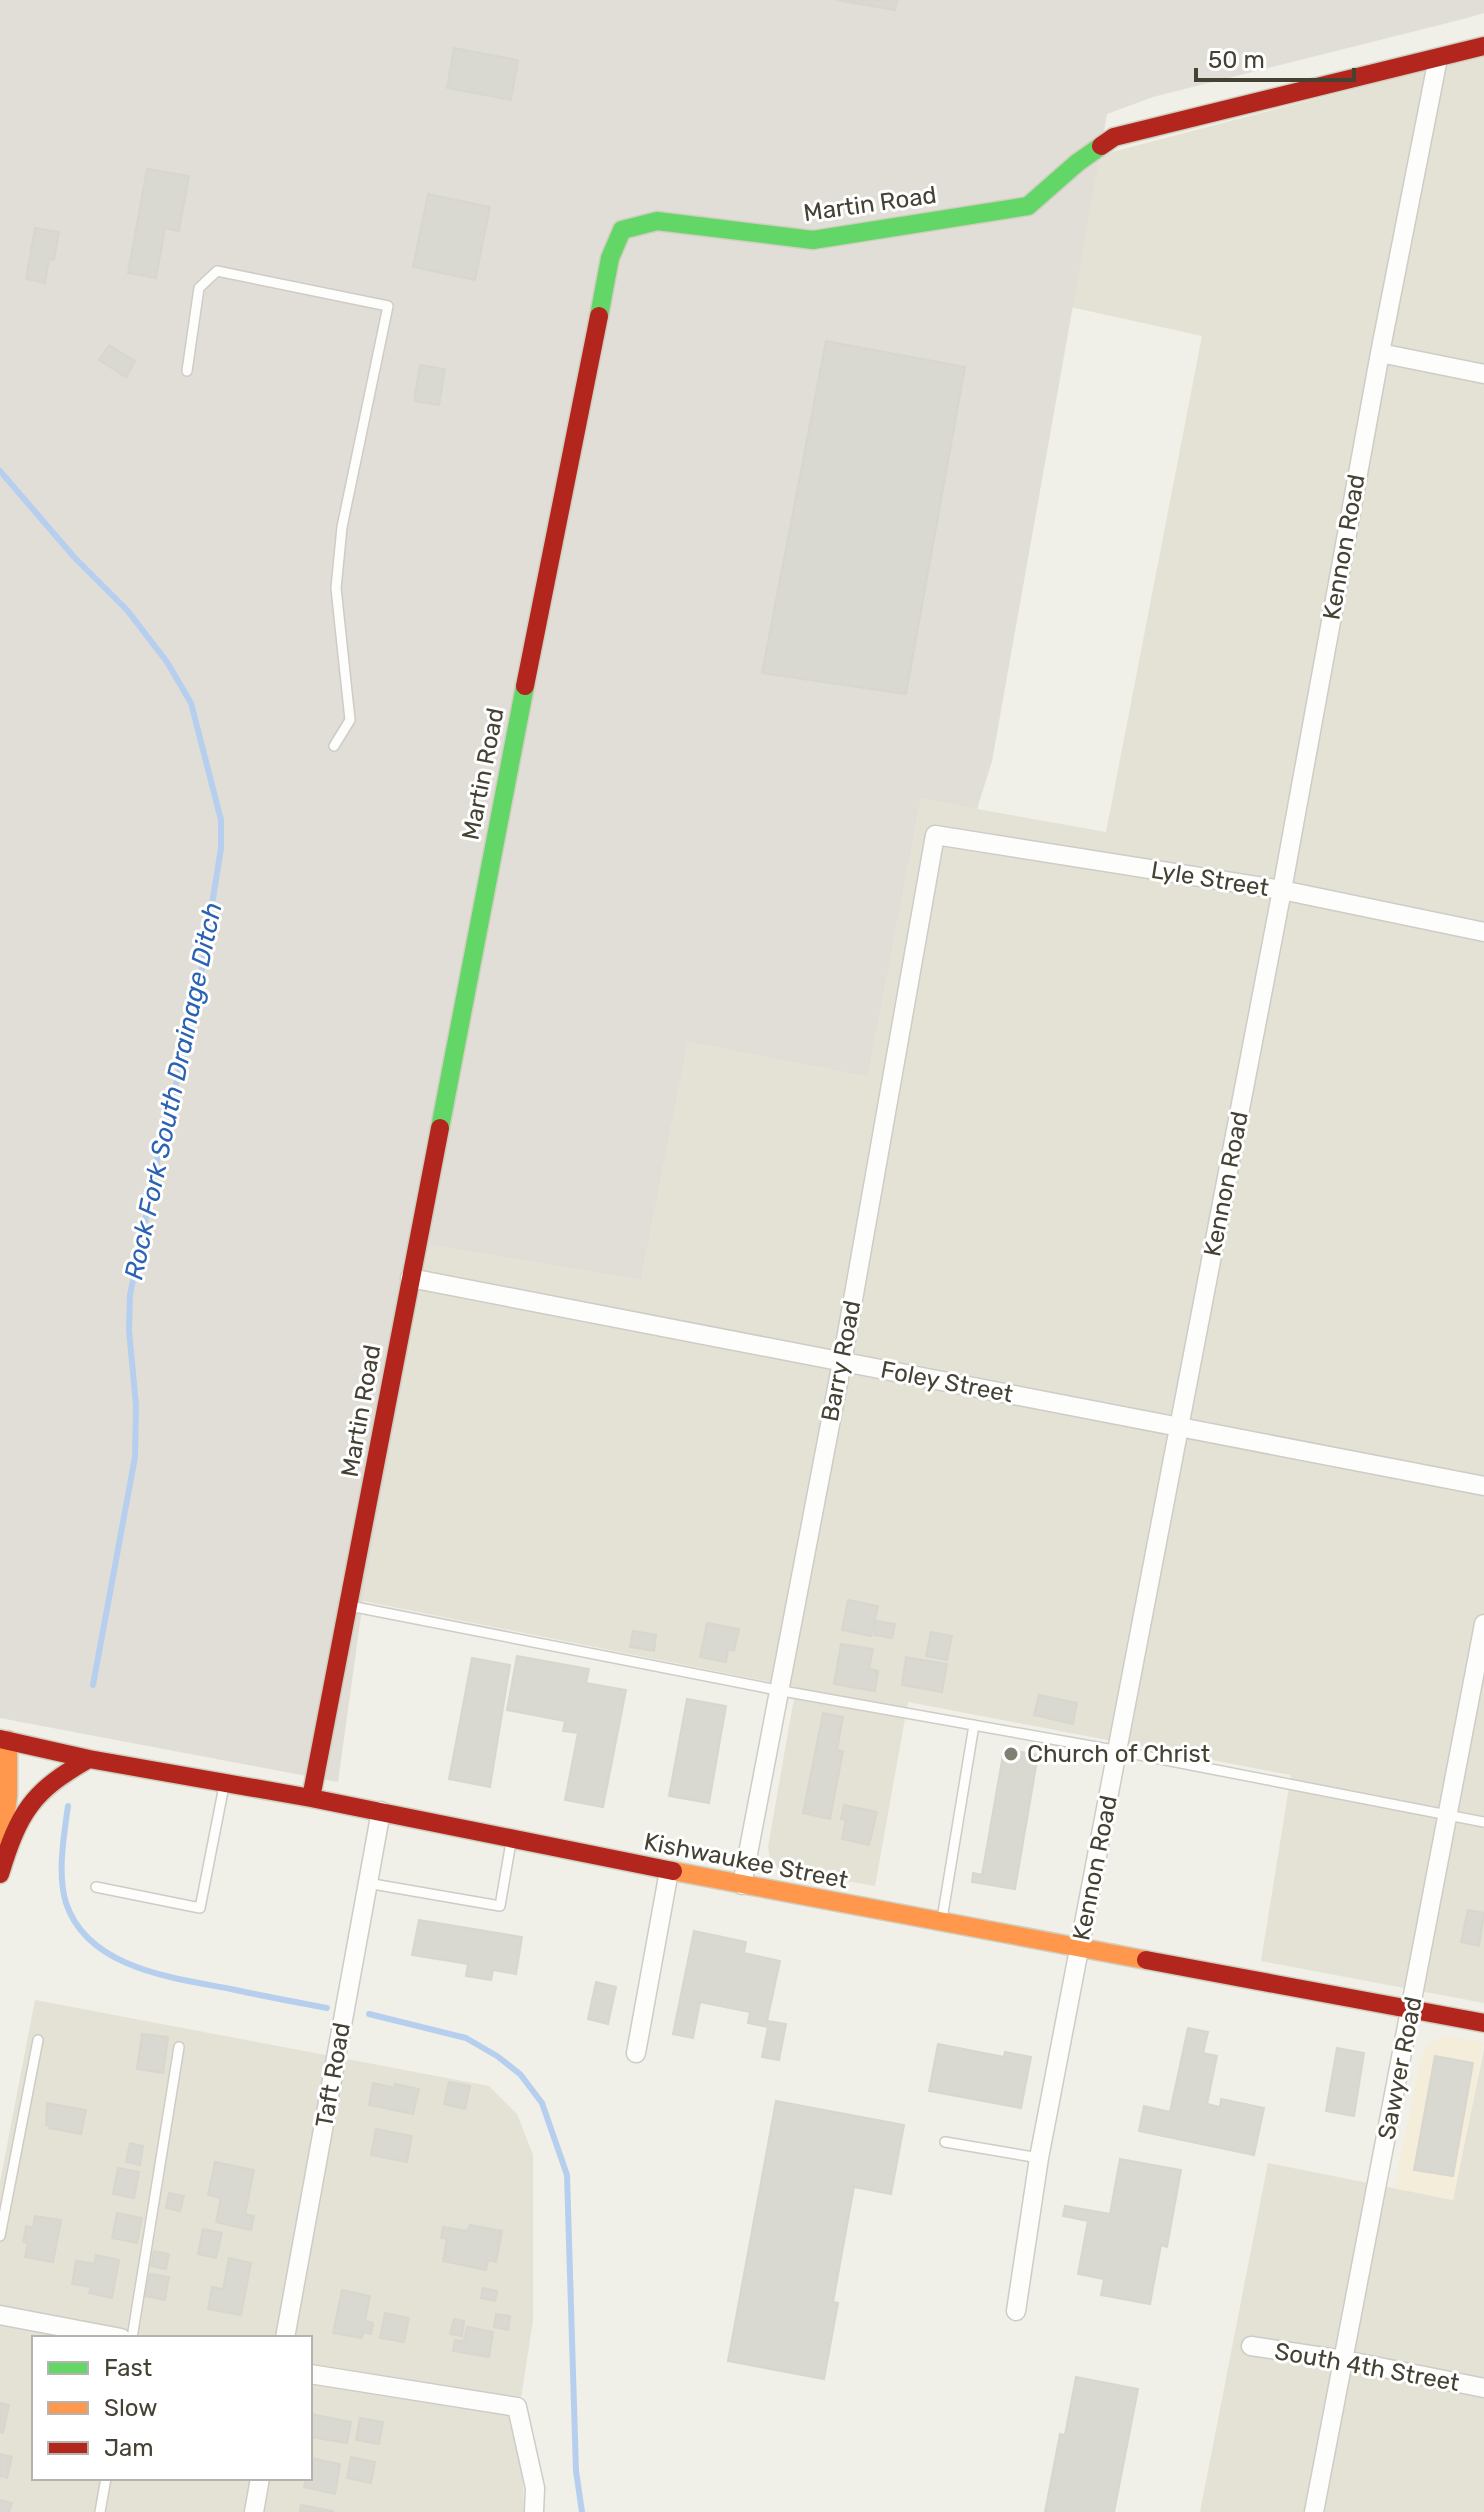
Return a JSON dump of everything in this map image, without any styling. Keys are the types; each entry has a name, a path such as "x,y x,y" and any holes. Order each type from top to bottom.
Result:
{"street":[{"path":"1438,58 1484,46"},
{"name":"Martin Road","path":"311,1798 610,258 622,230 657,221 813,240 1028,206 1077,163 1114,137 1438,58"},
{"name":"Kennon Road","path":"1016,2311 1039,2158 1119,1751 1438,58"},
{"path":"1380,353 1484,374"},
{"name":"Lyle Street","path":"935,835 1282,890 1484,932"},
{"name":"Barry Road","path":"742,1885 842,1362 935,835"},
{"name":"Foley Street","path":"410,1278 1484,1486"},
{"name":"Sawyer Road","path":"1314,2512 1484,1624"},
{"path":"0,1762 4,1739"},
{"path":"0,1862 8,1795 4,1739"},
{"name":"Kishwaukee Street","path":"4,1739 89,1759 381,1811 669,1871 1484,2023"},
{"path":"0,1874 12,1831 32,1797 56,1776 89,1759"},
{"name":"Taft Road","path":"285,2336 381,1811"},
{"path":"636,2053 669,1871"},
{"path":"0,2315 110,2336"},
{"name":"South 4th Street","path":"1251,2346 1344,2360 1484,2388"},
{"path":"312,2374 517,2407 535,2488 534,2512"},
{"path":"254,2512 260,2480"}],"lane":[{"path":"187,371 199,288 217,271 388,306 342,527 336,588 350,720 334,746"},
{"path":"350,1606 777,1690 1119,1751 1484,1822"},
{"path":"942,1922 974,1725"},
{"path":"96,1887 200,1908 225,1782"},
{"path":"367,1883 500,1906 511,1838"},
{"path":"0,2236 38,2040"},
{"path":"132,2336 179,2047"},
{"path":"945,2142 1039,2158"},
{"path":"100,2512 106,2480"}],"shaded area":[{"path":"0,0 1484,0 1484,13 1153,97 1107,114 992,761 977,809 921,799 868,1077 688,1042 641,1280 428,1245 363,1601 338,1782 0,1718"},
{"path":"1484,55 1484,2003 1261,1961 1291,1775 908,1702 875,1886 780,1869 770,1860 768,1847 796,1687 363,1601 428,1245 641,1280 688,1042 868,1077 921,799 1106,832 1202,336 1052,303 1091,165 1112,152"},
{"path":"35,2000 489,2086 517,2114 533,2155 533,2320 516,2431 522,2460 524,2512 0,2512 0,2182"},
{"path":"1443,2036 1484,2042 1453,2200 1394,2188 1425,2047"},
{"path":"1484,2049 1484,2512 1200,2512 1268,2163 1453,2200"}],"building":[{"path":"836,0 897,0 895,10"},
{"path":"454,48 518,60 511,100 447,88"},
{"path":"147,169 189,176 179,231 165,228 156,278 128,273"},
{"path":"428,194 490,207 475,280 413,267"},
{"path":"35,228 59,232 54,260 49,259 45,283 26,279"},
{"path":"826,341 965,367 906,694 762,673"},
{"path":"109,345 135,361 126,377 99,360"},
{"path":"420,365 445,369 439,405 414,401"},
{"path":"848,1600 878,1606 871,1636 842,1630"},
{"path":"876,1621 895,1624 892,1638 874,1635"},
{"path":"707,1623 739,1629 734,1651 728,1649 726,1662 700,1657"},
{"path":"633,1631 656,1635 654,1651 630,1647"},
{"path":"931,1632 952,1636 947,1660 926,1656"},
{"path":"841,1644 873,1649 869,1669 878,1671 875,1691 834,1684"},
{"path":"517,1656 589,1669 586,1683 626,1690 603,1807 565,1800 578,1733 563,1731 565,1721 507,1710"},
{"path":"906,1657 947,1664 942,1692 902,1685"},
{"path":"472,1658 510,1665 490,1787 449,1779"},
{"path":"1039,1695 1077,1703 1073,1724 1034,1715"},
{"path":"687,1699 726,1706 709,1803 669,1796"},
{"path":"823,1713 843,1717 837,1750 843,1751 830,1819 803,1813"},
{"path":"1004,1749 1038,1755 1015,1889 972,1882 973,1873 982,1875"},
{"path":"844,1805 877,1812 869,1845 842,1839 846,1820 841,1819"},
{"path":"1468,1910 1484,1913 1479,1946 1461,1942"},
{"path":"419,1920 522,1937 516,1974 493,1970 491,1980 466,1976 468,1964 412,1955"},
{"path":"694,1931 746,1942 744,1953 780,1961 767,2021 786,2024 779,2060 762,2057 768,2027 748,2023 750,2012 700,2002 693,2038 673,2034"},
{"path":"596,1982 616,1987 608,2024 588,2019"},
{"path":"1188,2028 1208,2032 1203,2053 1217,2056 1207,2104 1220,2107 1221,2099 1264,2108 1254,2155 1139,2131 1144,2106 1170,2112"},
{"path":"142,2034 168,2037 163,2073 137,2069"},
{"path":"938,2044 1004,2057 1005,2052 1031,2057 1021,2108 929,2091"},
{"path":"1337,2048 1364,2053 1354,2116 1326,2111"},
{"path":"1435,2056 1473,2063 1453,2176 1414,2170"},
{"path":"449,2082 470,2086 465,2109 444,2104"},
{"path":"373,2083 419,2089 413,2114 369,2105"},
{"path":"776,2101 904,2125 891,2194 854,2187 833,2302 838,2303 824,2379 728,2361"},
{"path":"47,2103 86,2110 81,2134 49,2128 46,2125"},
{"path":"376,2129 412,2136 407,2162 371,2155"},
{"path":"130,2143 143,2146 140,2165 126,2162"},
{"path":"1120,2159 1181,2170 1167,2247 1161,2245 1150,2304 1101,2295 1104,2279 1078,2274 1088,2221 1063,2216 1065,2206 1110,2214"},
{"path":"215,2162 254,2170 245,2214 254,2216 251,2230 216,2222 221,2198 208,2195"},
{"path":"118,2168 139,2172 134,2198 113,2194"},
{"path":"169,2193 184,2196 180,2211 166,2208"},
{"path":"117,2213 142,2218 137,2243 112,2238"},
{"path":"35,2216 61,2220 53,2262 25,2257 28,2243 23,2242 26,2226 33,2228"},
{"path":"470,2225 502,2231 496,2262 488,2260 486,2270 443,2261 447,2239 441,2238 443,2227 467,2231"},
{"path":"203,2229 222,2233 216,2258 198,2254"},
{"path":"154,2251 169,2254 166,2269 151,2266"},
{"path":"96,2255 119,2260 112,2298 89,2293 91,2287 72,2284 76,2261 95,2264"},
{"path":"229,2258 251,2263 241,2315 208,2309 212,2287 223,2289"},
{"path":"150,2274 169,2277 165,2300 145,2296"},
{"path":"483,2288 497,2291 495,2301 481,2298"},
{"path":"342,2290 370,2296 365,2321 373,2323 371,2334 363,2332 362,2338 333,2333"},
{"path":"385,2313 409,2318 404,2342 380,2338"},
{"path":"496,2314 510,2316 508,2330 494,2327"},
{"path":"454,2319 464,2321 462,2336 450,2334"},
{"path":"467,2327 493,2332 489,2357 453,2351 455,2340 464,2341"},
{"path":"1076,2377 1138,2389 1114,2512 1045,2512 1060,2434 1065,2435"},
{"path":"0,2403 9,2405 3,2433 0,2432"},
{"path":"312,2414 351,2422 347,2443 312,2437"},
{"path":"360,2418 383,2422 379,2444 356,2440"},
{"path":"0,2454 12,2457 7,2478 0,2476"},
{"path":"351,2457 375,2462 371,2483 347,2478"},
{"path":"312,2458 340,2464 335,2494 304,2487 306,2480 312,2480"},
{"path":"0,2500 12,2503 9,2512 0,2512"},
{"path":"301,2505 333,2511 333,2512 300,2512"}],"waterway":[{"name":"Rock Fork South Drainage Ditch","path":"0,471 74,557 127,610 167,662 191,703 221,820 221,848 195,1011 161,1142 130,1295 129,1330 136,1405 135,1457 93,1685"},
{"name":"Rock Fork South Drainage Ditch","path":"68,1806 62,1854 63,1892 77,1925 93,1943 135,1967 160,1974 327,2008"},
{"name":"Rock Fork South Drainage Ditch","path":"369,2014 466,2038 520,2074 542,2103 567,2175 576,2471 582,2512"}],"traffic: fast":[{"path":"599,316 610,258 622,230 657,221 813,240 1028,206 1101,146"},
{"path":"440,1128 525,686"}],"traffic: slow":[{"path":"3,1838 8,1795 8,1740"},
{"path":"673,1871 1146,1960"}],"traffic: jam":[{"path":"1101,146 1114,137 1484,46"},
{"path":"525,686 599,316"},
{"path":"311,1798 440,1128"},
{"path":"0,1739 89,1759 311,1798 673,1871"},
{"path":"0,1874 14,1834 30,1805 54,1782 89,1759"},
{"path":"1146,1960 1484,2023"}],"place":[{"name":"Church of Christ","path":"1011,1754"}]}
